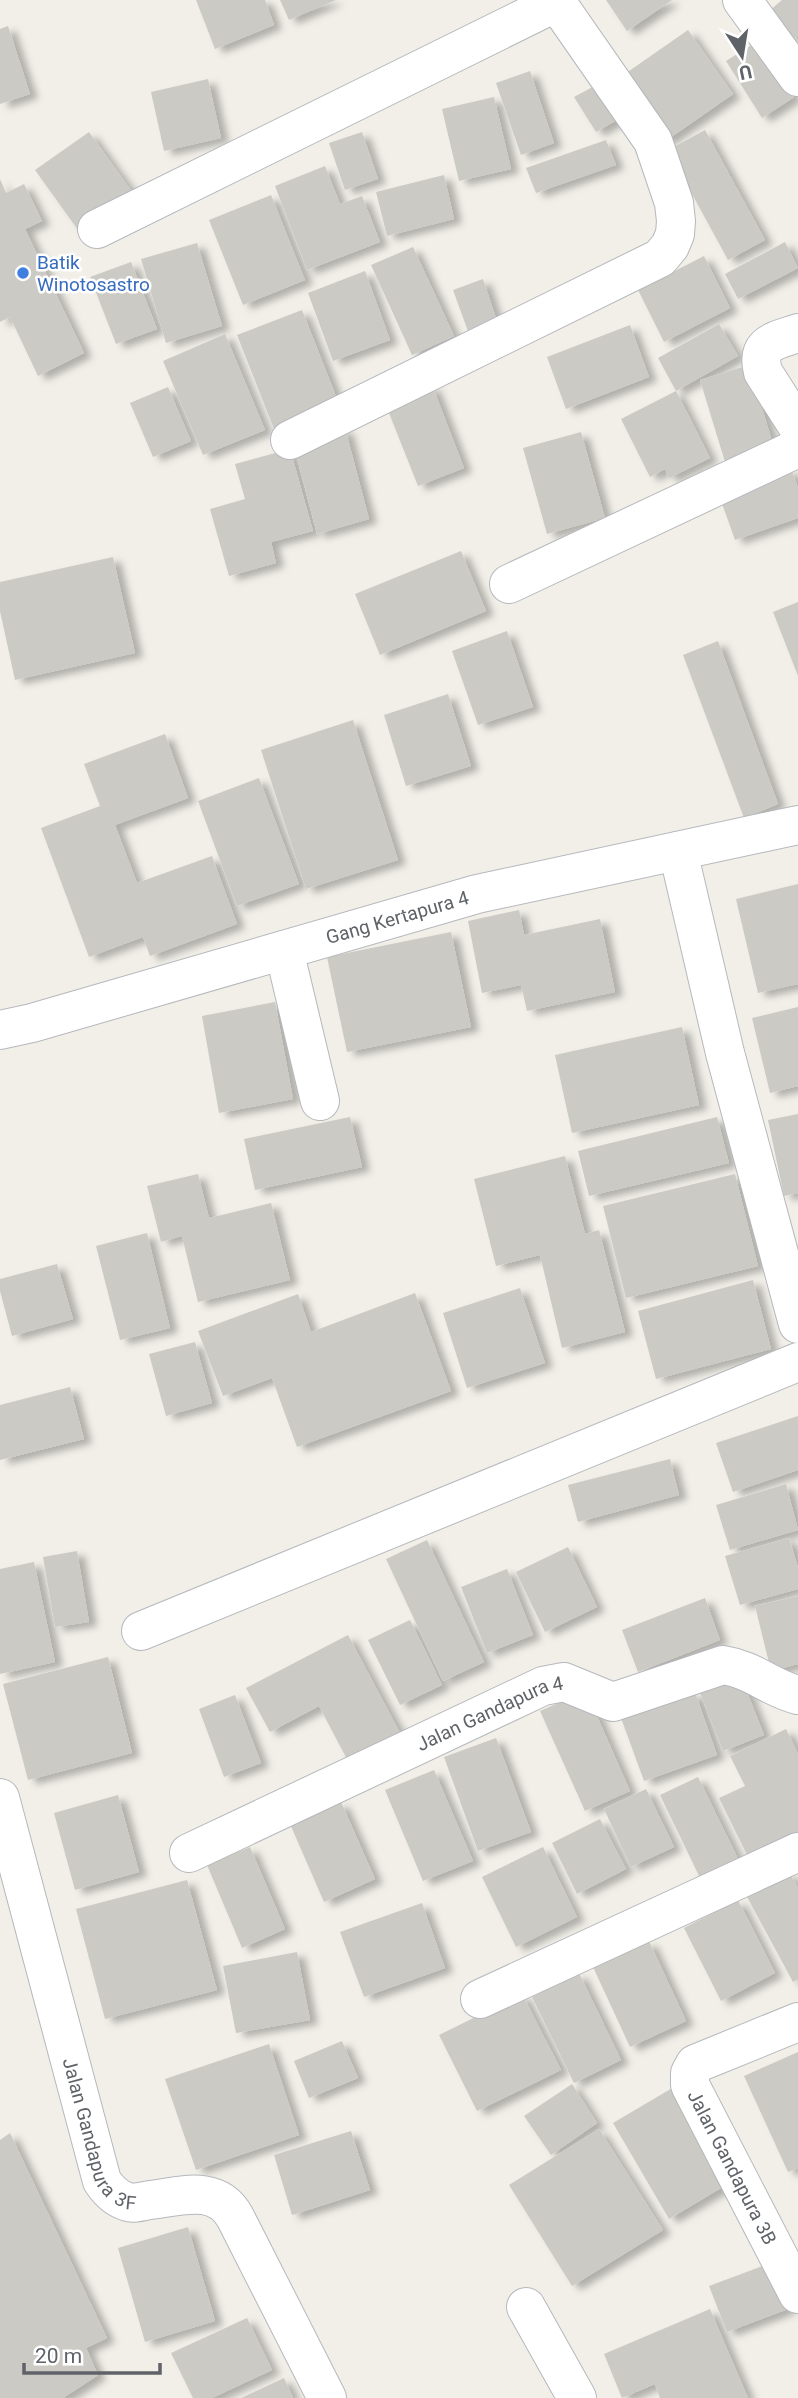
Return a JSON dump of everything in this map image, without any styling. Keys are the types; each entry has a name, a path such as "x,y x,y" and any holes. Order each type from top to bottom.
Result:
{"street":[{"path":"742,0 798,77"},
{"path":"97,229 556,1 653,141 674,202 676,234 670,246 660,258 290,440"},
{"path":"798,333 767,345 761,354 763,372 798,427"},
{"path":"509,584 798,448"},
{"name":"Gang Kertapura 4","path":"0,1030 477,894 798,825"},
{"path":"678,851 725,1053 798,1324"},
{"path":"284,950 320,1101"},
{"path":"141,1631 798,1362"},
{"name":"Jalan Gandapura 4","path":"189,1853 543,1686 564,1682 613,1702 723,1665 757,1675 783,1691 798,1695"},
{"name":"Jalan Gandapura 3F","path":"0,1798 103,2181 108,2190 130,2203 192,2195 209,2195 222,2200 235,2217 327,2398"},
{"path":"480,1999 798,1852"},
{"name":"Jalan Gandapura 3B","path":"798,2022 695,2064 690,2073 690,2085 798,2294"},
{"path":"526,2307 577,2398"}],"building":[{"path":"196,0 265,0 274,25 215,49"},
{"path":"280,0 336,0 289,20"},
{"path":"606,0 672,0 627,31"},
{"path":"782,0 798,0 798,35 792,40 769,11"},
{"path":"8,26 30,94 0,104 0,29"},
{"path":"688,30 733,94 664,142 619,78"},
{"path":"758,41 794,97 762,118 726,61"},
{"path":"530,71 554,143 521,155 496,83"},
{"path":"208,79 221,138 164,151 151,92"},
{"path":"600,83 622,117 596,132 574,97"},
{"path":"494,97 511,169 459,181 442,109"},
{"path":"705,130 765,240 728,260 668,150"},
{"path":"89,132 132,192 78,230 35,170"},
{"path":"362,132 378,179 345,190 329,143"},
{"path":"606,140 616,165 536,193 526,168"},
{"path":"325,166 340,204 362,196 380,242 307,270 275,186"},
{"path":"444,175 454,219 387,236 376,192"},
{"name":"Batik Winotosastro","path":"0,179 6,193 24,184 42,221 25,229 84,353 38,376 10,317 0,322"},
{"path":"271,195 305,280 243,305 209,220"},
{"path":"785,242 798,268 738,299 725,274"},
{"path":"197,243 222,326 166,343 141,259"},
{"path":"413,247 454,336 412,355 371,265"},
{"path":"704,256 730,308 664,342 638,290"},
{"path":"131,262 157,329 116,344 90,277"},
{"path":"365,271 390,340 333,361 308,293"},
{"path":"483,279 498,324 469,334 453,290"},
{"path":"302,310 339,404 274,429 237,335"},
{"path":"719,324 738,356 676,391 658,358"},
{"path":"630,325 649,377 566,409 547,357"},
{"path":"225,334 265,430 203,455 163,361"},
{"path":"749,365 774,448 725,462 700,380"},
{"path":"432,385 464,468 418,486 385,403"},
{"path":"168,387 191,441 153,457 130,403"},
{"path":"676,391 710,458 669,478 665,469 650,477 621,419"},
{"path":"345,428 369,519 317,534 293,442"},
{"path":"581,432 605,518 547,534 523,448"},
{"path":"290,449 313,531 271,542 276,563 229,576 210,509 245,499 235,464"},
{"path":"791,469 798,488 798,518 735,540 719,495"},
{"path":"461,551 486,611 380,655 355,594"},
{"path":"113,557 135,653 15,680 0,611 0,582"},
{"path":"798,602 798,676 773,612"},
{"path":"507,631 533,707 478,725 452,651"},
{"path":"718,641 778,804 744,818 683,655"},
{"path":"448,694 471,766 406,786 384,715"},
{"path":"353,720 398,860 306,889 261,750"},
{"path":"165,734 188,798 115,825 137,883 212,856 237,924 150,956 143,937 89,957 41,828 100,806 84,764"},
{"path":"259,778 299,884 237,906 198,801"},
{"path":"798,884 798,984 758,993 736,899"},
{"path":"519,910 524,935 600,919 615,992 527,1011 521,985 482,993 468,921"},
{"path":"451,932 471,1027 347,1052 327,957"},
{"path":"275,1002 293,1099 219,1113 202,1016"},
{"path":"798,1007 798,1086 770,1093 752,1018"},
{"path":"682,1027 699,1105 572,1133 555,1055"},
{"path":"798,1114 798,1193 784,1196 768,1120"},
{"path":"350,1117 362,1167 255,1190 244,1139"},
{"path":"717,1117 729,1163 589,1196 578,1151"},
{"path":"565,1156 585,1234 599,1230 625,1332 562,1348 540,1255 496,1266 474,1179"},
{"path":"198,1174 209,1218 271,1203 290,1280 198,1302 182,1236 161,1242 147,1186"},
{"path":"735,1174 758,1266 626,1298 603,1206"},
{"path":"147,1233 170,1328 120,1340 96,1246"},
{"path":"57,1264 73,1319 12,1336 0,1291 0,1279"},
{"path":"753,1280 771,1349 656,1379 638,1311"},
{"path":"520,1288 545,1363 467,1388 443,1313"},
{"path":"415,1293 451,1391 297,1447 272,1378 223,1396 198,1331 298,1294 311,1332"},
{"path":"195,1342 212,1403 166,1416 149,1354"},
{"path":"70,1387 84,1439 0,1460 0,1405"},
{"path":"798,1416 798,1470 733,1492 716,1443"},
{"path":"670,1459 679,1495 578,1522 568,1485"},
{"path":"786,1484 798,1530 730,1550 716,1505"},
{"path":"789,1538 798,1568 798,1589 740,1605 725,1556"},
{"path":"427,1540 484,1662 443,1681 386,1559"},
{"path":"568,1547 597,1607 545,1632 516,1572"},
{"path":"77,1551 89,1622 55,1627 43,1557"},
{"path":"34,1562 55,1662 0,1674 0,1569"},
{"path":"507,1569 533,1635 487,1653 461,1587"},
{"path":"798,1596 798,1664 771,1671 755,1606"},
{"path":"705,1598 720,1640 638,1672 622,1630"},
{"path":"410,1620 442,1685 400,1705 368,1640"},
{"path":"348,1635 401,1735 349,1763 319,1706 270,1732 246,1688"},
{"path":"108,1657 132,1753 28,1780 3,1684"},
{"path":"739,1672 764,1735 723,1751 698,1688"},
{"path":"586,1691 630,1791 585,1811 540,1711"},
{"path":"695,1692 717,1755 644,1781 621,1718"},
{"path":"235,1695 261,1763 224,1777 199,1709"},
{"path":"786,1729 798,1754 798,1838 750,1861 719,1798 745,1786 730,1756"},
{"path":"496,1738 531,1832 478,1851 444,1757"},
{"path":"434,1770 473,1861 423,1881 385,1790"},
{"path":"698,1777 739,1861 701,1880 660,1795"},
{"path":"646,1789 674,1847 631,1867 604,1809"},
{"path":"118,1795 139,1872 75,1890 54,1813"},
{"path":"341,1802 375,1879 324,1902 290,1824"},
{"path":"600,1819 626,1869 577,1894 552,1843"},
{"path":"250,1847 285,1929 242,1948 207,1865"},
{"path":"543,1847 577,1917 516,1947 482,1877"},
{"path":"789,1872 798,1888 798,1979 793,1982 746,1895"},
{"path":"187,1880 217,1990 105,2019 76,1909"},
{"path":"738,1900 775,1973 721,2001 684,1928"},
{"path":"422,1903 445,1968 364,1997 340,1932"},
{"path":"649,1941 686,2021 630,2047 593,1967"},
{"path":"297,1952 310,2020 236,2033 223,1966"},
{"path":"579,1973 621,2060 574,2083 532,1997"},
{"path":"522,1994 561,2070 477,2111 439,2035"},
{"path":"342,2041 358,2078 309,2098 294,2061"},
{"path":"269,2044 299,2135 196,2170 165,2079"},
{"path":"798,2052 798,2168 788,2172 744,2076"},
{"path":"572,2084 597,2123 551,2155 524,2116"},
{"path":"674,2087 731,2182 669,2219 613,2123"},
{"path":"599,2129 663,2230 572,2286 509,2185"},
{"path":"351,2131 370,2190 292,2215 274,2155"},
{"path":"10,2133 107,2338 86,2348 98,2375 63,2398 0,2398 0,2140"},
{"path":"188,2227 215,2321 145,2342 118,2248"},
{"path":"771,2263 788,2309 727,2332 709,2286"},
{"path":"710,2309 748,2398 660,2398 655,2384 622,2398 604,2354"},
{"path":"247,2318 272,2370 212,2398 193,2398 171,2353"},
{"path":"284,2378 293,2398 241,2398"}],"place":[{"name":"Batik Winotosastro","path":"23,273"}]}
